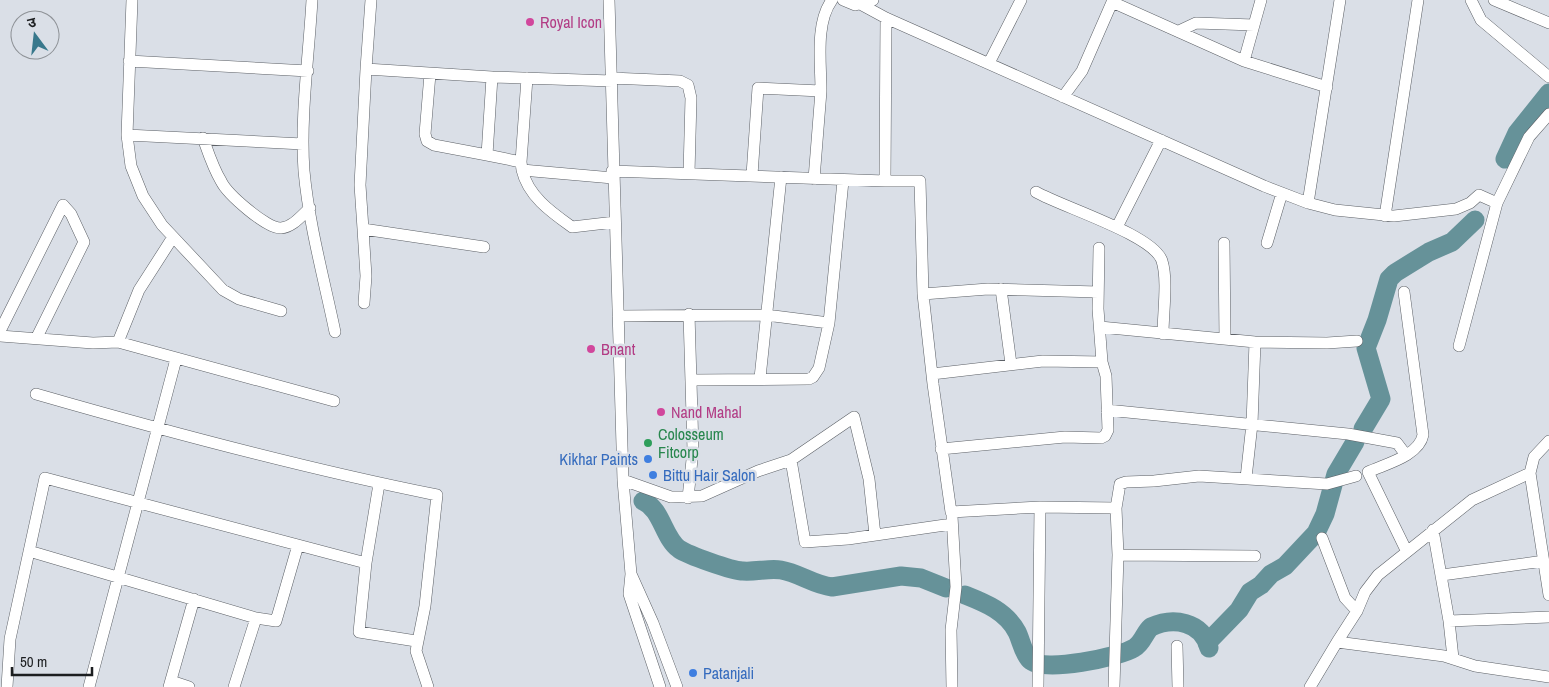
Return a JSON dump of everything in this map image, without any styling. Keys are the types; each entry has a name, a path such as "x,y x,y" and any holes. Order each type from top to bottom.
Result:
{"street":[{"path":"132,0 127,135 131,166 143,196 152,212 173,237 232,296 281,311"},
{"path":"312,0 303,144 304,170 335,332"},
{"path":"364,304 366,276 360,186 371,0"},
{"path":"609,0 612,80 612,174 623,480 631,574 628,587 630,600 660,687"},
{"path":"814,179 821,90 822,25 825,13 832,0"},
{"path":"843,0 855,5 867,2 886,18 1308,203 1335,210 1385,216 1456,209 1470,203 1478,195 1497,203"},
{"path":"989,63 1020,0"},
{"path":"1244,61 1261,0"},
{"path":"1308,203 1340,0"},
{"path":"1385,216 1418,0"},
{"path":"1471,0 1481,20 1549,77"},
{"path":"1494,0 1549,23"},
{"path":"1063,97 1082,71 1112,1 1244,61 1327,87"},
{"path":"885,181 886,18"},
{"path":"1180,31 1196,23 1254,25"},
{"path":"129,61 308,71"},
{"path":"366,69 492,77 680,81 688,85 691,98 689,173"},
{"path":"430,74 425,134 427,141 434,145 488,155 521,166 612,174 689,173 843,181 920,181 923,294 952,518 956,587 951,630 952,687"},
{"path":"488,155 492,77"},
{"path":"527,78 521,166 526,182 539,200 572,227 615,222"},
{"path":"752,175 758,88 821,90"},
{"path":"1459,346 1497,203 1529,137 1549,114"},
{"path":"127,135 303,144"},
{"path":"203,138 221,183 265,222 277,228 286,227 310,208"},
{"path":"1117,228 1161,140"},
{"path":"760,378 781,177"},
{"path":"692,380 760,378 800,380 814,377 826,346 830,323 843,181"},
{"path":"1036,192 1053,202 1117,228 1149,244 1161,256 1164,269 1163,334"},
{"path":"1267,243 1282,193"},
{"path":"0,331 63,206 71,214 84,242 37,337"},
{"path":"363,228 484,247"},
{"path":"118,342 139,290 173,237"},
{"path":"1224,243 1225,339"},
{"path":"942,449 1065,437 1101,438 1105,436 1108,430 1106,376 1102,362 1098,292 1099,248"},
{"path":"923,294 1001,289 1098,292"},
{"path":"1001,289 1011,364"},
{"path":"1404,292 1423,428 1420,444 1406,455 1368,472 1407,552"},
{"path":"618,316 689,314 766,316 830,323"},
{"path":"688,498 693,450 689,314"},
{"path":"1100,327 1255,342 1327,343 1357,341"},
{"path":"0,336 37,337 93,343 118,342 334,401"},
{"path":"1246,478 1252,424 1255,342"},
{"path":"89,687 176,359"},
{"path":"932,374 1057,360 1102,362"},
{"path":"36,394 158,429 379,484 436,495 425,606 416,641 416,651 428,687"},
{"path":"1107,410 1348,434 1394,442 1400,445 1406,455"},
{"path":"623,480 666,496 688,498 710,494 758,470 791,460 854,417 869,479 875,535"},
{"path":"1549,441 1534,457 1530,474 1549,595"},
{"path":"791,460 805,542 875,535 952,518 1040,507 1116,508"},
{"path":"1310,687 1336,642 1357,611 1370,584 1433,530 1472,500 1530,474"},
{"path":"1114,687 1118,555 1116,508 1118,489 1123,482 1199,476 1332,483 1356,476"},
{"path":"7,687 10,639 45,478 366,563"},
{"path":"379,484 366,563 358,632 416,641"},
{"path":"1038,687 1040,507"},
{"path":"1433,530 1442,575 1453,658"},
{"path":"1322,538 1345,598 1357,611"},
{"path":"29,551 256,618 276,621 298,545"},
{"path":"1118,555 1255,556"},
{"path":"1442,575 1544,561"},
{"path":"631,574 653,623 677,687"},
{"path":"189,687 170,684 194,599"},
{"path":"234,687 256,618"},
{"path":"1449,621 1549,618"},
{"path":"1336,642 1453,658 1475,666 1549,677"},
{"path":"1177,646 1178,687"}],"waterway":[{"path":"1505,159 1517,133 1549,93"},
{"path":"1363,429 1381,399 1366,348 1377,320 1389,279 1395,273 1429,252 1452,242 1475,220"},
{"path":"1207,643 1239,610 1250,592 1261,585 1271,574 1285,566 1316,533 1325,514 1336,474 1355,442"},
{"path":"643,501 654,510 669,538 679,549 700,559 730,568 748,571 781,570 832,587 901,576 921,578 946,588"},
{"path":"965,595 987,605 1007,618 1017,632 1030,660 1038,664 1065,664 1114,656 1137,646 1151,627 1168,622 1177,622 1193,627 1200,632 1209,648"}],"place":[{"name":"Royal Icon","path":"530,22"},
{"name":"Bnant","path":"591,349"},
{"name":"Nand Mahal","path":"661,412"},
{"name":"Colosseum Fitcorp","path":"648,443"},
{"name":"Kikhar Paints","path":"648,459"},
{"name":"Bittu Hair Salon","path":"653,475"},
{"name":"Patanjali","path":"693,673"}]}
